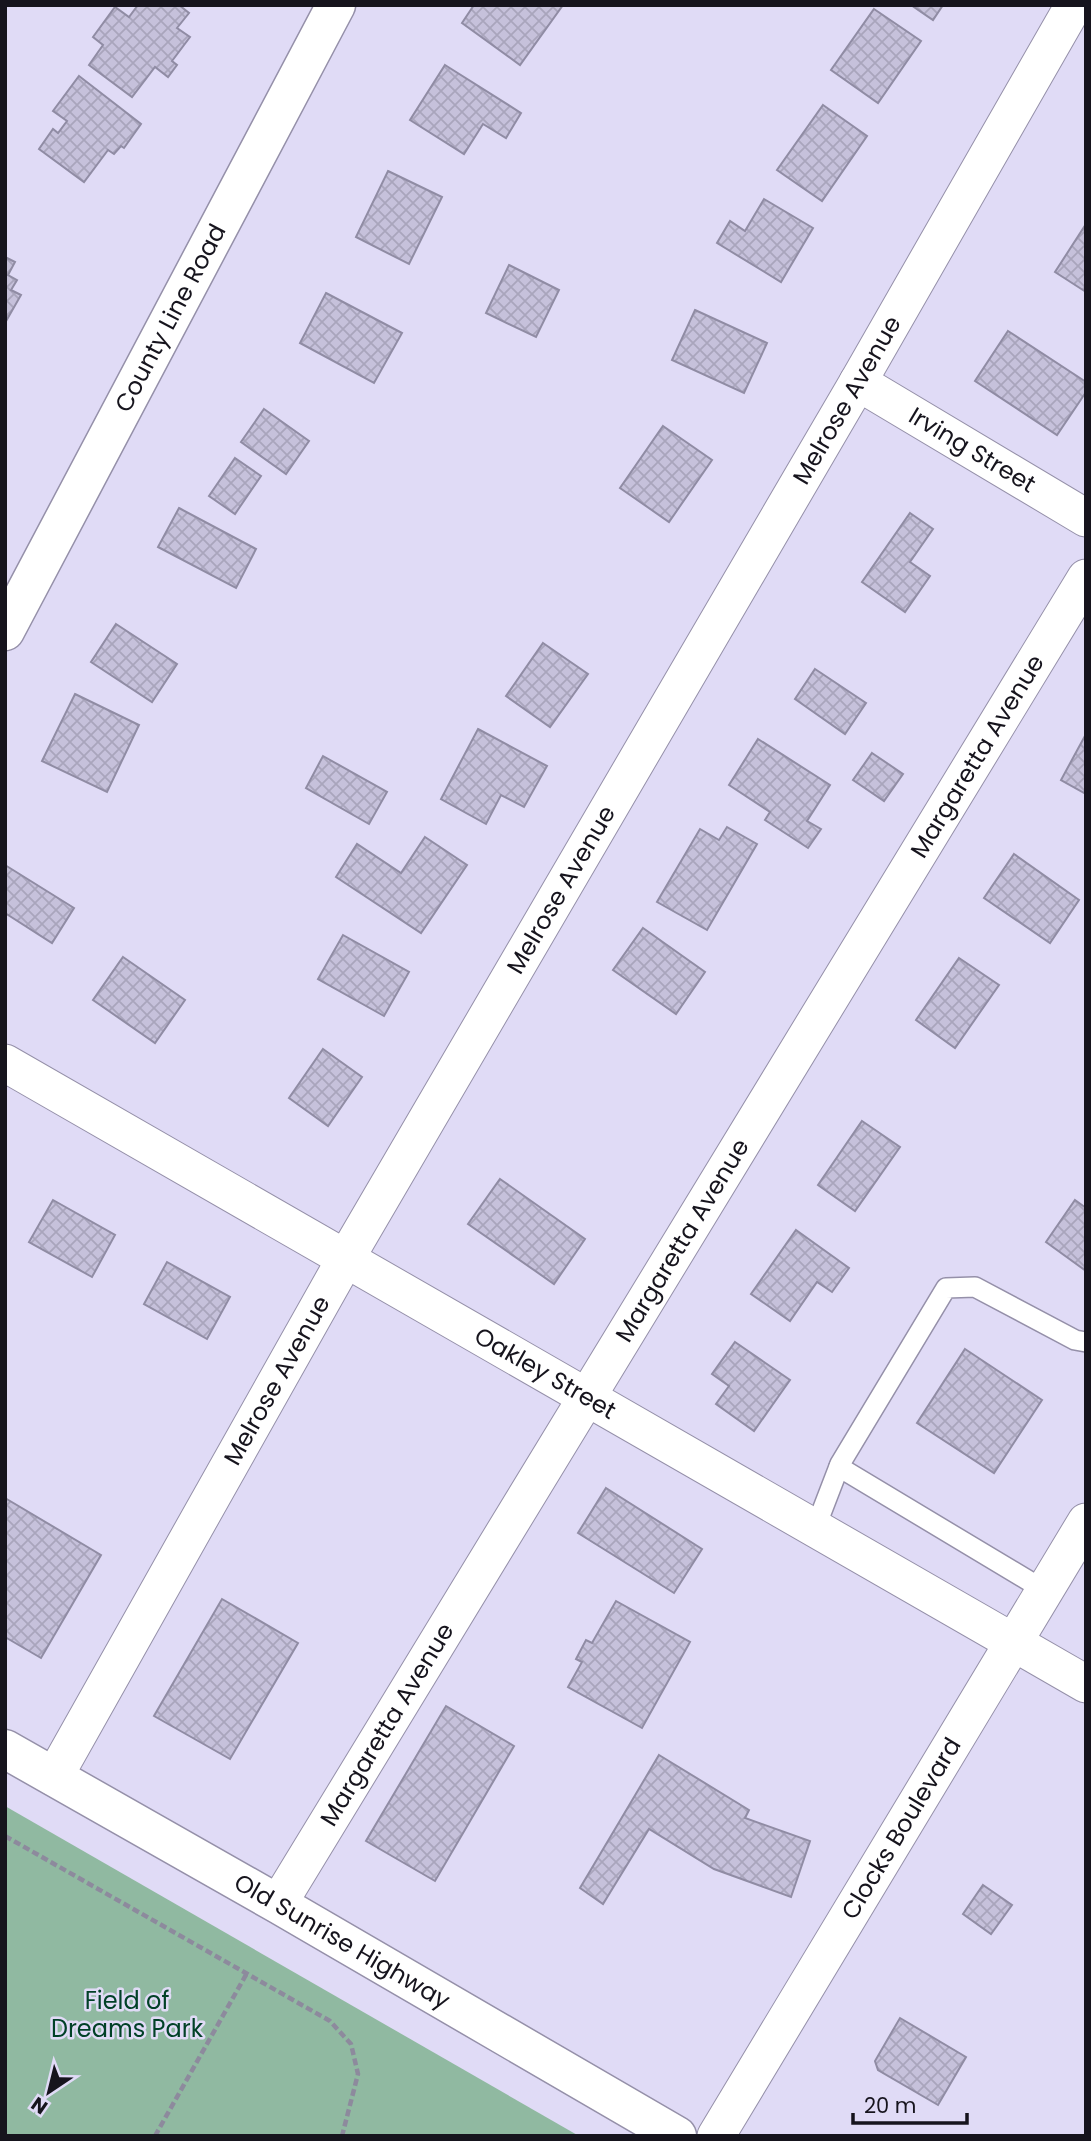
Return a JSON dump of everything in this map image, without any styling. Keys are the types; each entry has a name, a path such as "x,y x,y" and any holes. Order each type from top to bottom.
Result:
{"main road":[{"name":"County Line Road","path":"5,631 336,5"},
{"name":"Old Sunrise Highway","path":"5,1749 677,2136"}],"street":[{"name":"Melrose Avenue","path":"54,1777 345,1258 858,382 1074,5"},
{"name":"Irving Street","path":"858,382 1086,518"},
{"name":"Margaretta Avenue","path":"278,1904 1086,578"},
{"name":"Oakley Street","path":"5,1063 1086,1684"},
{"name":"Clocks Boulevard","path":"716,2136 1086,1522"}],"lane":[{"path":"815,1529 839,1467 946,1288 975,1287 1075,1340 1086,1342"},
{"path":"839,1467 1044,1590"}],"path":[{"path":"5,1836 330,2021 351,2045 358,2074 342,2136"},
{"path":"155,2136 247,1973"}],"green space":[{"name":"Field of Dreams Park","path":"5,1806 579,2136 5,2136"}],"building":[{"path":"138,5 179,5 189,13 177,28 190,37 172,61 177,65 168,77 155,67 132,97 89,65 103,45 93,37 115,7 129,17"},
{"path":"474,5 563,5 520,65 462,23"},
{"path":"911,5 943,5 933,20"},
{"path":"874,9 921,41 878,103 831,70"},
{"path":"445,65 521,113 506,138 483,124 464,154 410,120"},
{"path":"79,76 141,124 124,148 121,146 114,154 108,150 84,182 39,149 53,129 58,133 67,121 53,111"},
{"path":"823,105 867,136 822,201 777,170"},
{"path":"388,171 442,197 409,264 356,237"},
{"path":"764,199 813,228 781,282 717,243 730,221 745,231"},
{"path":"1086,224 1086,292 1055,272"},
{"path":"5,257 15,262 8,275 17,280 11,290 21,295 5,323"},
{"path":"509,265 559,290 536,337 486,313"},
{"path":"326,293 402,333 374,383 300,343"},
{"path":"695,310 767,343 744,393 672,360"},
{"path":"1008,331 1086,382 1086,392 1057,435 975,381"},
{"path":"264,409 309,441 286,474 241,442"},
{"path":"663,426 712,460 669,522 620,488"},
{"path":"235,458 261,476 235,514 209,496"},
{"path":"179,508 256,549 236,588 158,547"},
{"path":"910,513 933,529 910,562 930,576 905,612 862,582"},
{"path":"116,624 177,664 152,702 91,662"},
{"path":"543,643 588,674 550,727 506,696"},
{"path":"815,669 866,703 845,734 795,699"},
{"path":"75,694 139,725 107,792 42,761"},
{"path":"478,729 547,766 524,807 501,795 486,824 441,799"},
{"path":"1086,734 1086,794 1061,780"},
{"path":"758,739 830,785 807,821 821,829 808,848 765,820 770,812 729,785"},
{"path":"872,753 903,774 884,801 853,780"},
{"path":"323,756 387,792 369,824 306,788"},
{"path":"727,827 757,844 707,930 657,902 700,829 719,840"},
{"path":"425,837 467,865 421,933 336,877 357,844 401,873"},
{"path":"1014,854 1079,900 1050,943 984,898"},
{"path":"5,865 74,908 52,943 5,913"},
{"path":"643,928 705,972 676,1014 613,970"},
{"path":"343,935 409,972 384,1016 318,979"},
{"path":"123,957 185,1000 155,1043 93,1000"},
{"path":"959,958 999,985 955,1048 916,1020"},
{"path":"323,1049 362,1077 328,1126 289,1098"},
{"path":"862,1121 900,1147 855,1211 818,1185"},
{"path":"500,1179 585,1239 554,1284 468,1224"},
{"path":"53,1200 115,1235 92,1277 29,1242"},
{"path":"1075,1200 1086,1208 1086,1271 1046,1242"},
{"path":"796,1230 849,1268 832,1292 817,1282 790,1321 751,1294"},
{"path":"167,1262 230,1297 207,1339 144,1304"},
{"path":"735,1342 790,1380 754,1431 716,1404 729,1386 712,1374"},
{"path":"965,1349 1042,1400 994,1473 917,1423"},
{"path":"606,1488 702,1549 674,1593 578,1533"},
{"path":"5,1498 101,1555 41,1658 5,1637"},
{"path":"222,1599 298,1643 230,1759 154,1716"},
{"path":"616,1601 690,1642 642,1728 568,1687 582,1662 576,1659 586,1640 592,1643"},
{"path":"446,1706 514,1746 435,1881 366,1841"},
{"path":"659,1755 749,1810 745,1818 810,1841 791,1897 714,1869 649,1829 603,1904 580,1888"},
{"path":"983,1885 1012,1905 991,1934 963,1914"},
{"path":"900,2018 966,2057 938,2105 878,2070 875,2061"}]}
